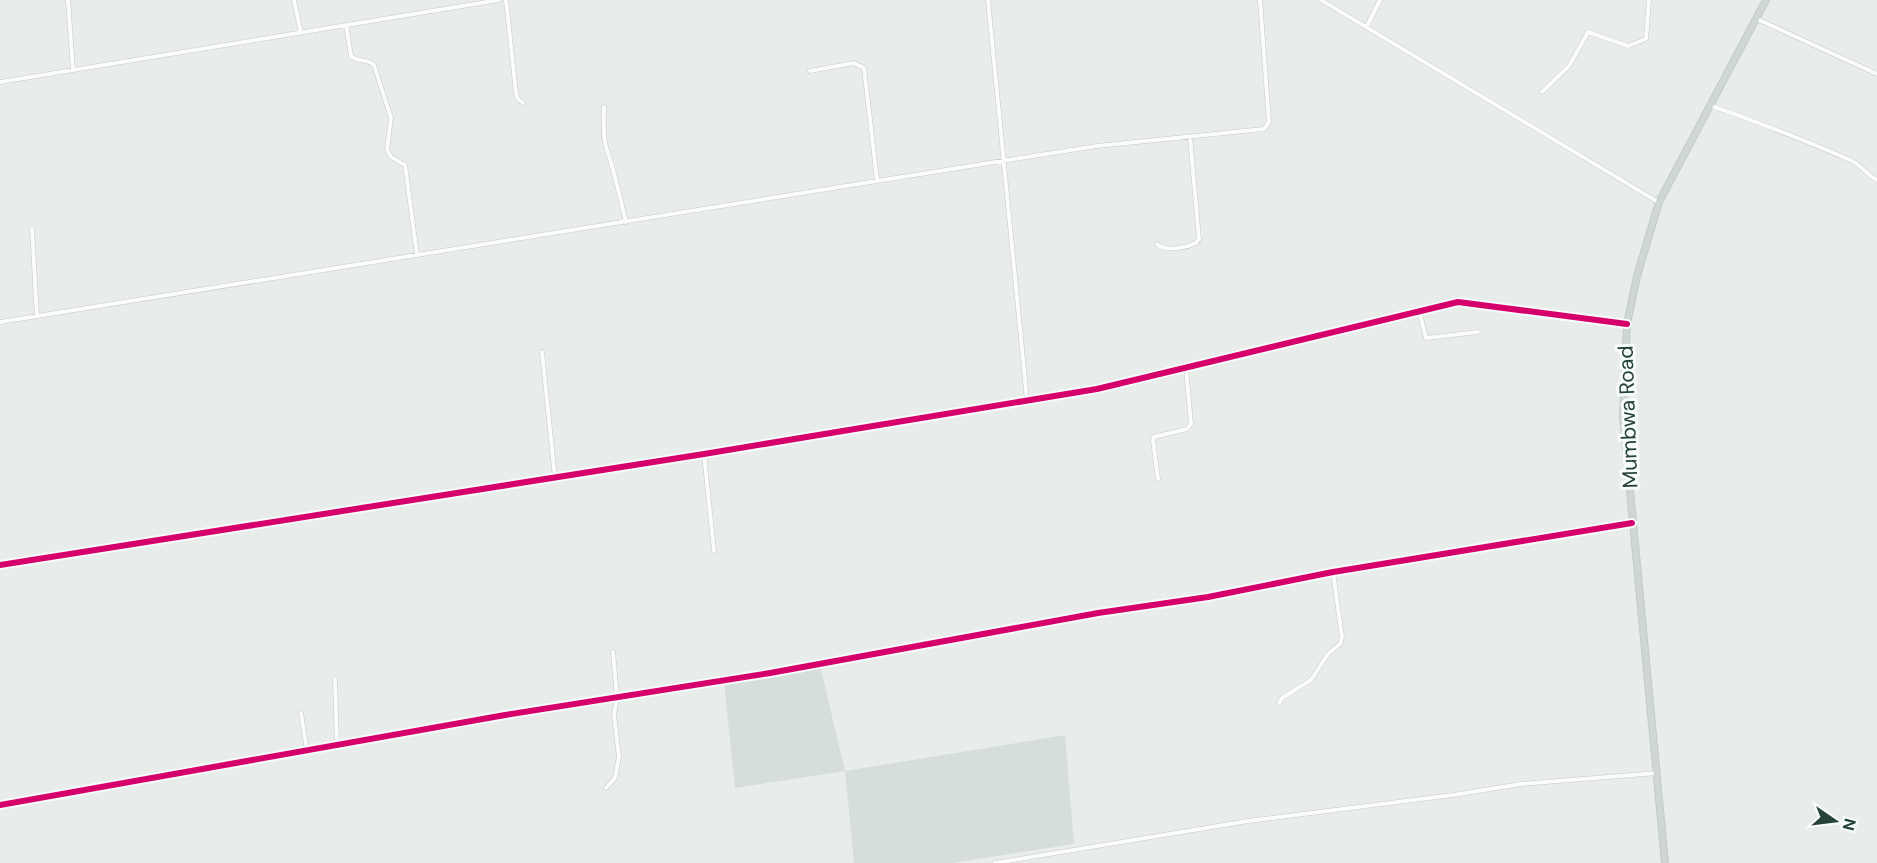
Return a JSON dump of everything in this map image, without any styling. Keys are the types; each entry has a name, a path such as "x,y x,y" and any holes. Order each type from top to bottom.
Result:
{"main road":[{"name":"Mumbwa Road","path":"1665,863 1623,416 1627,324 1639,266 1659,202 1708,105 1766,0"}],"street":[{"path":"69,0 74,70"},
{"path":"294,0 301,33"},
{"path":"0,82 499,0"},
{"path":"506,0 516,93 518,99 523,103"},
{"path":"988,0 1027,400"},
{"path":"0,322 877,180 1097,147 1264,129 1269,125 1260,0"},
{"path":"1321,0 1659,202"},
{"path":"1367,26 1380,0"},
{"path":"1542,92 1569,66 1588,32 1628,46 1646,39 1649,0"},
{"path":"1756,19 1877,74"},
{"path":"346,25 351,56 357,60 370,61 374,65 386,100 391,118 387,150 391,157 405,165 417,255"},
{"path":"810,71 854,63 864,68 877,180"},
{"path":"1708,105 1770,127 1853,161 1864,173 1877,180"},
{"path":"604,107 606,148 613,159 618,197 626,222"},
{"path":"1157,244 1164,249 1194,244 1199,239 1190,137"},
{"path":"32,229 37,316"},
{"path":"0,565 555,478 1097,389 1419,311 1468,302 1627,324"},
{"path":"1419,311 1426,338 1478,332"},
{"path":"542,352 555,478"},
{"path":"1158,479 1153,440 1159,435 1187,429 1191,424 1186,368"},
{"path":"704,454 714,550"},
{"path":"0,805 617,697 770,673 1098,613 1208,597 1333,572 1632,523"},
{"path":"1279,703 1282,698 1311,680 1328,654 1340,644 1342,637 1333,572"},
{"path":"606,788 614,781 618,764 614,715 617,697 613,652"},
{"path":"335,679 338,746"},
{"path":"301,713 307,751"},
{"path":"995,863 1248,821 1521,784 1658,773"}],"shaded area":[{"path":"820,665 845,771 735,788 724,683"},
{"path":"1065,735 1074,844 952,863 854,863 845,771"}],"cycle path":[{"path":"0,565 704,454 1097,389 1458,302 1627,324"},
{"path":"0,805 505,715 770,673 1098,613 1208,597 1333,572 1632,523"}]}
